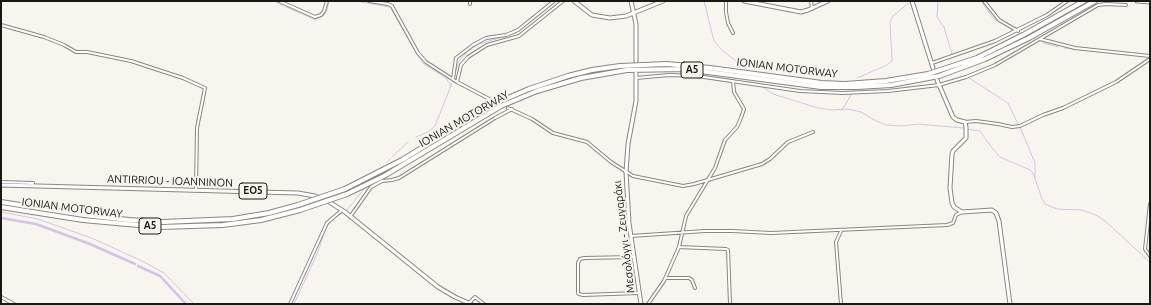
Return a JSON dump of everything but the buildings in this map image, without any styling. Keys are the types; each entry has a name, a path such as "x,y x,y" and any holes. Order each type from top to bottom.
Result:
{"highway":[{"name":"IONIAN MOTORWAY","path":"1,202 84,215 163,222 233,219 269,213 345,189 402,160 492,106 529,88 568,76 592,70 620,66 667,64 710,68 822,83 858,84 892,80 933,72 977,58 1024,35 1084,1"},
{"name":"IONIAN MOTORWAY","path":"1,207 83,220 160,227 223,225 265,219 300,210 346,194 389,173 501,106 537,91 577,79 627,70 685,69 821,87 857,87 897,84 939,76 996,55 1095,1"}],"main road":[{"path":"574,1 592,15 614,18 663,1"},
{"path":"631,1 636,24 636,61"},
{"path":"744,1 801,12 812,9 826,1"},
{"path":"912,1 933,68"},
{"path":"1136,1 1150,2"},
{"name":"Μεσολόγγι - Ζευγαράκι","path":"636,73 636,101 628,144 626,172 631,236 641,304"},
{"path":"937,80 953,117 957,120 965,122 966,129 966,138 953,152 950,179 950,196 952,203 954,207 962,212 992,210 996,213 999,221 1010,304"},
{"name":"ANTIRRIOU - IOANNINON","path":"1,184 302,194 323,199 350,216 436,286 470,304"}],"street":[{"path":"279,1 315,17 321,15 324,11 327,1"},
{"path":"369,1 392,6 420,56 428,63 453,80 493,101"},
{"path":"453,80 456,59 473,45 486,38 506,35 518,30 554,1"},
{"path":"457,82 461,65 468,57 487,45 520,36 562,1"},
{"path":"726,1 728,23 733,33"},
{"path":"811,1 812,9"},
{"path":"984,1 999,20 1018,31"},
{"path":"931,64 981,47 1018,31 1047,15 1067,1"},
{"path":"636,78 675,75 697,76 800,91 843,93 888,91 939,85 983,71 1098,5 1126,5"},
{"path":"1,26 44,37 64,45 76,52 87,52 131,61 176,76 205,88 197,128 196,190"},
{"path":"1040,39 1075,48 1150,58"},
{"path":"965,122 976,121 1012,127 1020,126 1042,115 1063,108 1116,82 1150,58"},
{"path":"648,304 666,278 679,247 686,216 715,168 725,140 736,127 744,111 734,92 733,81"},
{"path":"508,108 532,119 553,133 587,142 605,158 626,172 636,176 683,186 762,164 788,142 813,132"},
{"path":"350,216 372,187 382,182 399,178 512,109"},
{"path":"1150,204 1145,249 1150,256"},
{"path":"290,304 327,223 342,210"},
{"path":"631,236 732,231 771,233 951,224 956,214 962,212"},
{"path":"841,230 836,241 841,304"},
{"path":"679,247 728,250 730,304"},
{"path":"634,257 581,258 578,263 578,293 582,295 640,294"},
{"path":"666,278 690,278 695,288"},
{"path":"1,297 14,304"},
{"path":"470,304 474,297 484,304"}],"waterway":[{"path":"274,1 284,6"},
{"path":"286,7 316,20 324,15 329,1"},
{"path":"704,1 714,41 723,51 746,69"},
{"path":"938,1 937,17 944,27 952,54"},
{"path":"981,1 993,18 1012,29"},
{"path":"361,2 390,7 419,58 424,64 446,78 451,86"},
{"path":"857,78 887,65 892,61 890,22 893,16 910,2"},
{"path":"455,73 459,61 468,51 479,44 515,33 527,24"},
{"path":"1043,43 1059,47"},
{"path":"1064,48 1148,57"},
{"path":"969,78 1008,103 1018,124"},
{"path":"416,137 428,132 435,126 452,83"},
{"path":"764,88 773,94 818,108 832,110 848,109 861,112 886,125 902,126 917,124 964,128"},
{"path":"842,110 851,95"},
{"path":"1020,127 1035,163 1035,177"},
{"path":"967,129 980,131 1000,157 1030,170 1033,173 1045,204 1057,209 1082,210 1096,215 1105,221 1150,262"},
{"path":"392,157 408,142"},
{"path":"346,211 364,189"},
{"path":"1,212 38,219 94,239 144,262 164,273 194,304"},
{"path":"337,216 343,213"},
{"path":"1,218 36,224 90,244 135,264"},
{"path":"294,304 318,252 325,230 330,222"},
{"path":"138,266 160,276 186,304"}]}
